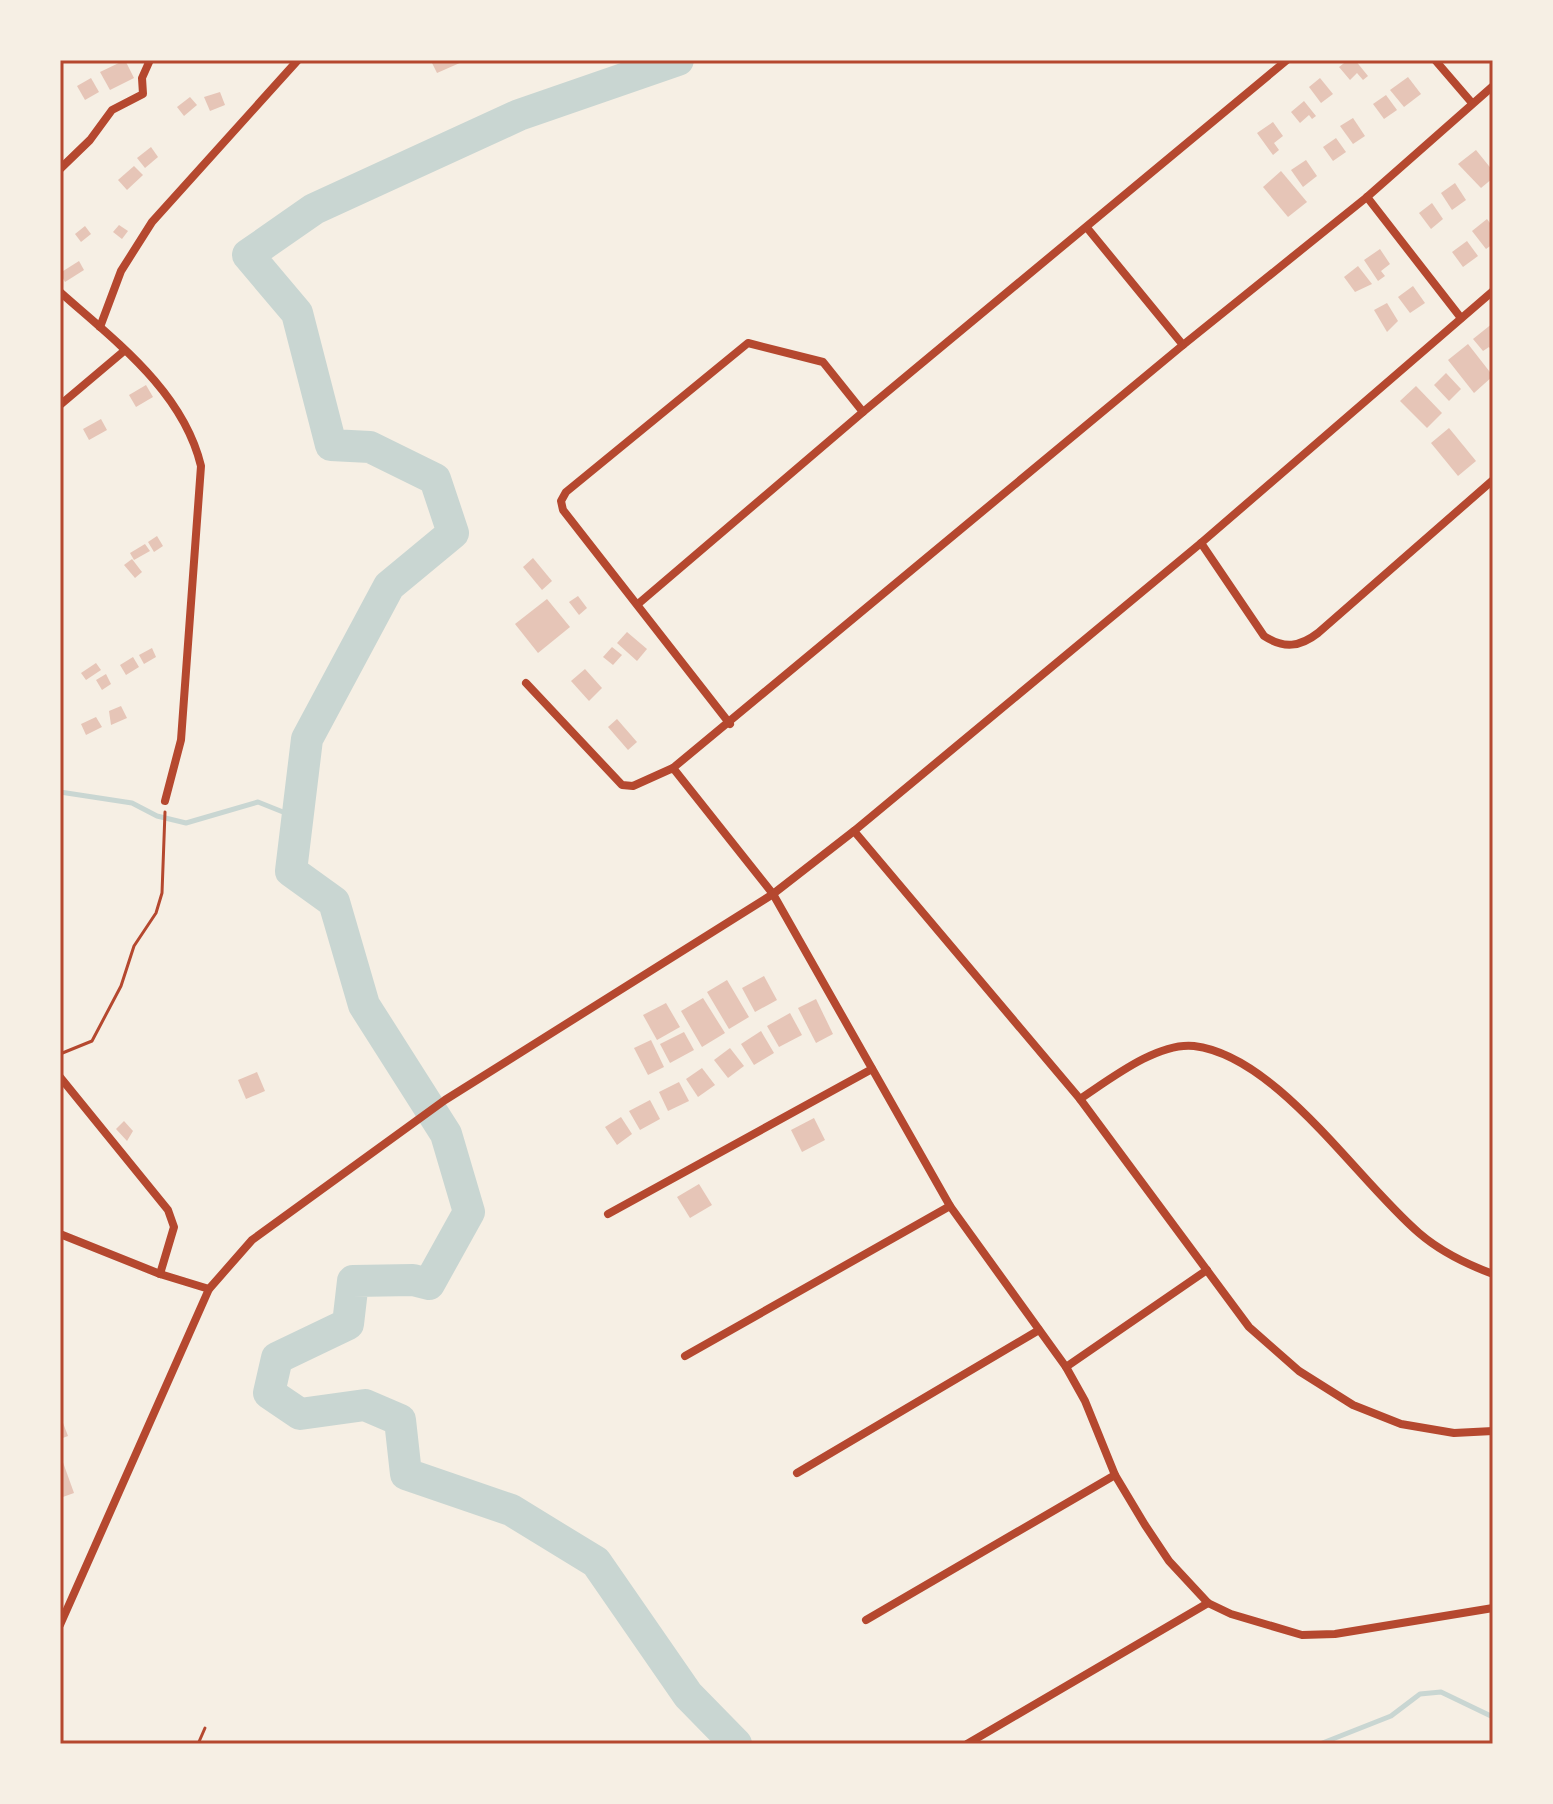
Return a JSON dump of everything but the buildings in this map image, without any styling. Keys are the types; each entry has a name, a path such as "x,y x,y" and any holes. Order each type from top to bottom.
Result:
{"street":[{"path":"60,169 90,140 112,110 143,94 142,78 150,60"},
{"path":"100,327 121,271 152,222 298,60"},
{"path":"638,604 863,412 1088,229 1287,60"},
{"path":"1435,60 1472,103"},
{"path":"526,683 622,785 633,786 673,768 730,724 1183,345 1367,197 1493,86"},
{"path":"1367,197 1461,318"},
{"path":"1088,229 1183,345"},
{"path":"60,1625 209,1289 252,1240 412,1128 445,1100 773,894 854,831 1201,543 1493,291"},
{"path":"60,292 124,351 181,414 193,436 201,466 181,740 165,801"},
{"path":"730,724 563,510 561,501 566,492 748,343 823,362 863,412"},
{"path":"60,405 124,351"},
{"path":"1201,543 1264,636 1276,644 1292,646 1305,643 1318,633 1493,480"},
{"path":"673,768 773,894 950,1206 1066,1367 1085,1401 1115,1475 1169,1561 1208,1603 1231,1614 1302,1635 1335,1634 1493,1608"},
{"path":"854,831 1080,1099 1249,1327 1299,1371 1353,1405 1401,1424 1454,1433 1493,1431"},
{"path":"1080,1099 1141,1058 1191,1046 1225,1055 1262,1074 1420,1233 1460,1262 1493,1274"},
{"path":"608,1214 872,1069"},
{"path":"60,1077 168,1210 174,1227 160,1274"},
{"path":"685,1356 950,1206"},
{"path":"60,1234 160,1274 209,1289"},
{"path":"1066,1367 1207,1270"},
{"path":"797,1473 1039,1330"},
{"path":"866,1620 1115,1475"},
{"path":"967,1744 1208,1603"}],"path":[{"path":"60,1054 92,1041 121,986 134,946 156,913 162,893 164,824"},
{"path":"198,1744 205,1728"}],"waterway":[{"path":"678,60 519,115 314,209 248,255 297,313 331,445 370,447 435,479 453,533 389,586 307,739 291,871 334,902 364,1005 446,1134 469,1212 429,1284 413,1280 353,1281 348,1324 277,1358 269,1393 300,1414 365,1405 400,1420 406,1474 511,1510 596,1562 688,1695 736,1744"},
{"path":"60,792 132,803 157,816 186,823 258,802 298,818"},
{"path":"1320,1744 1391,1716 1420,1694 1441,1692 1493,1717"}]}
